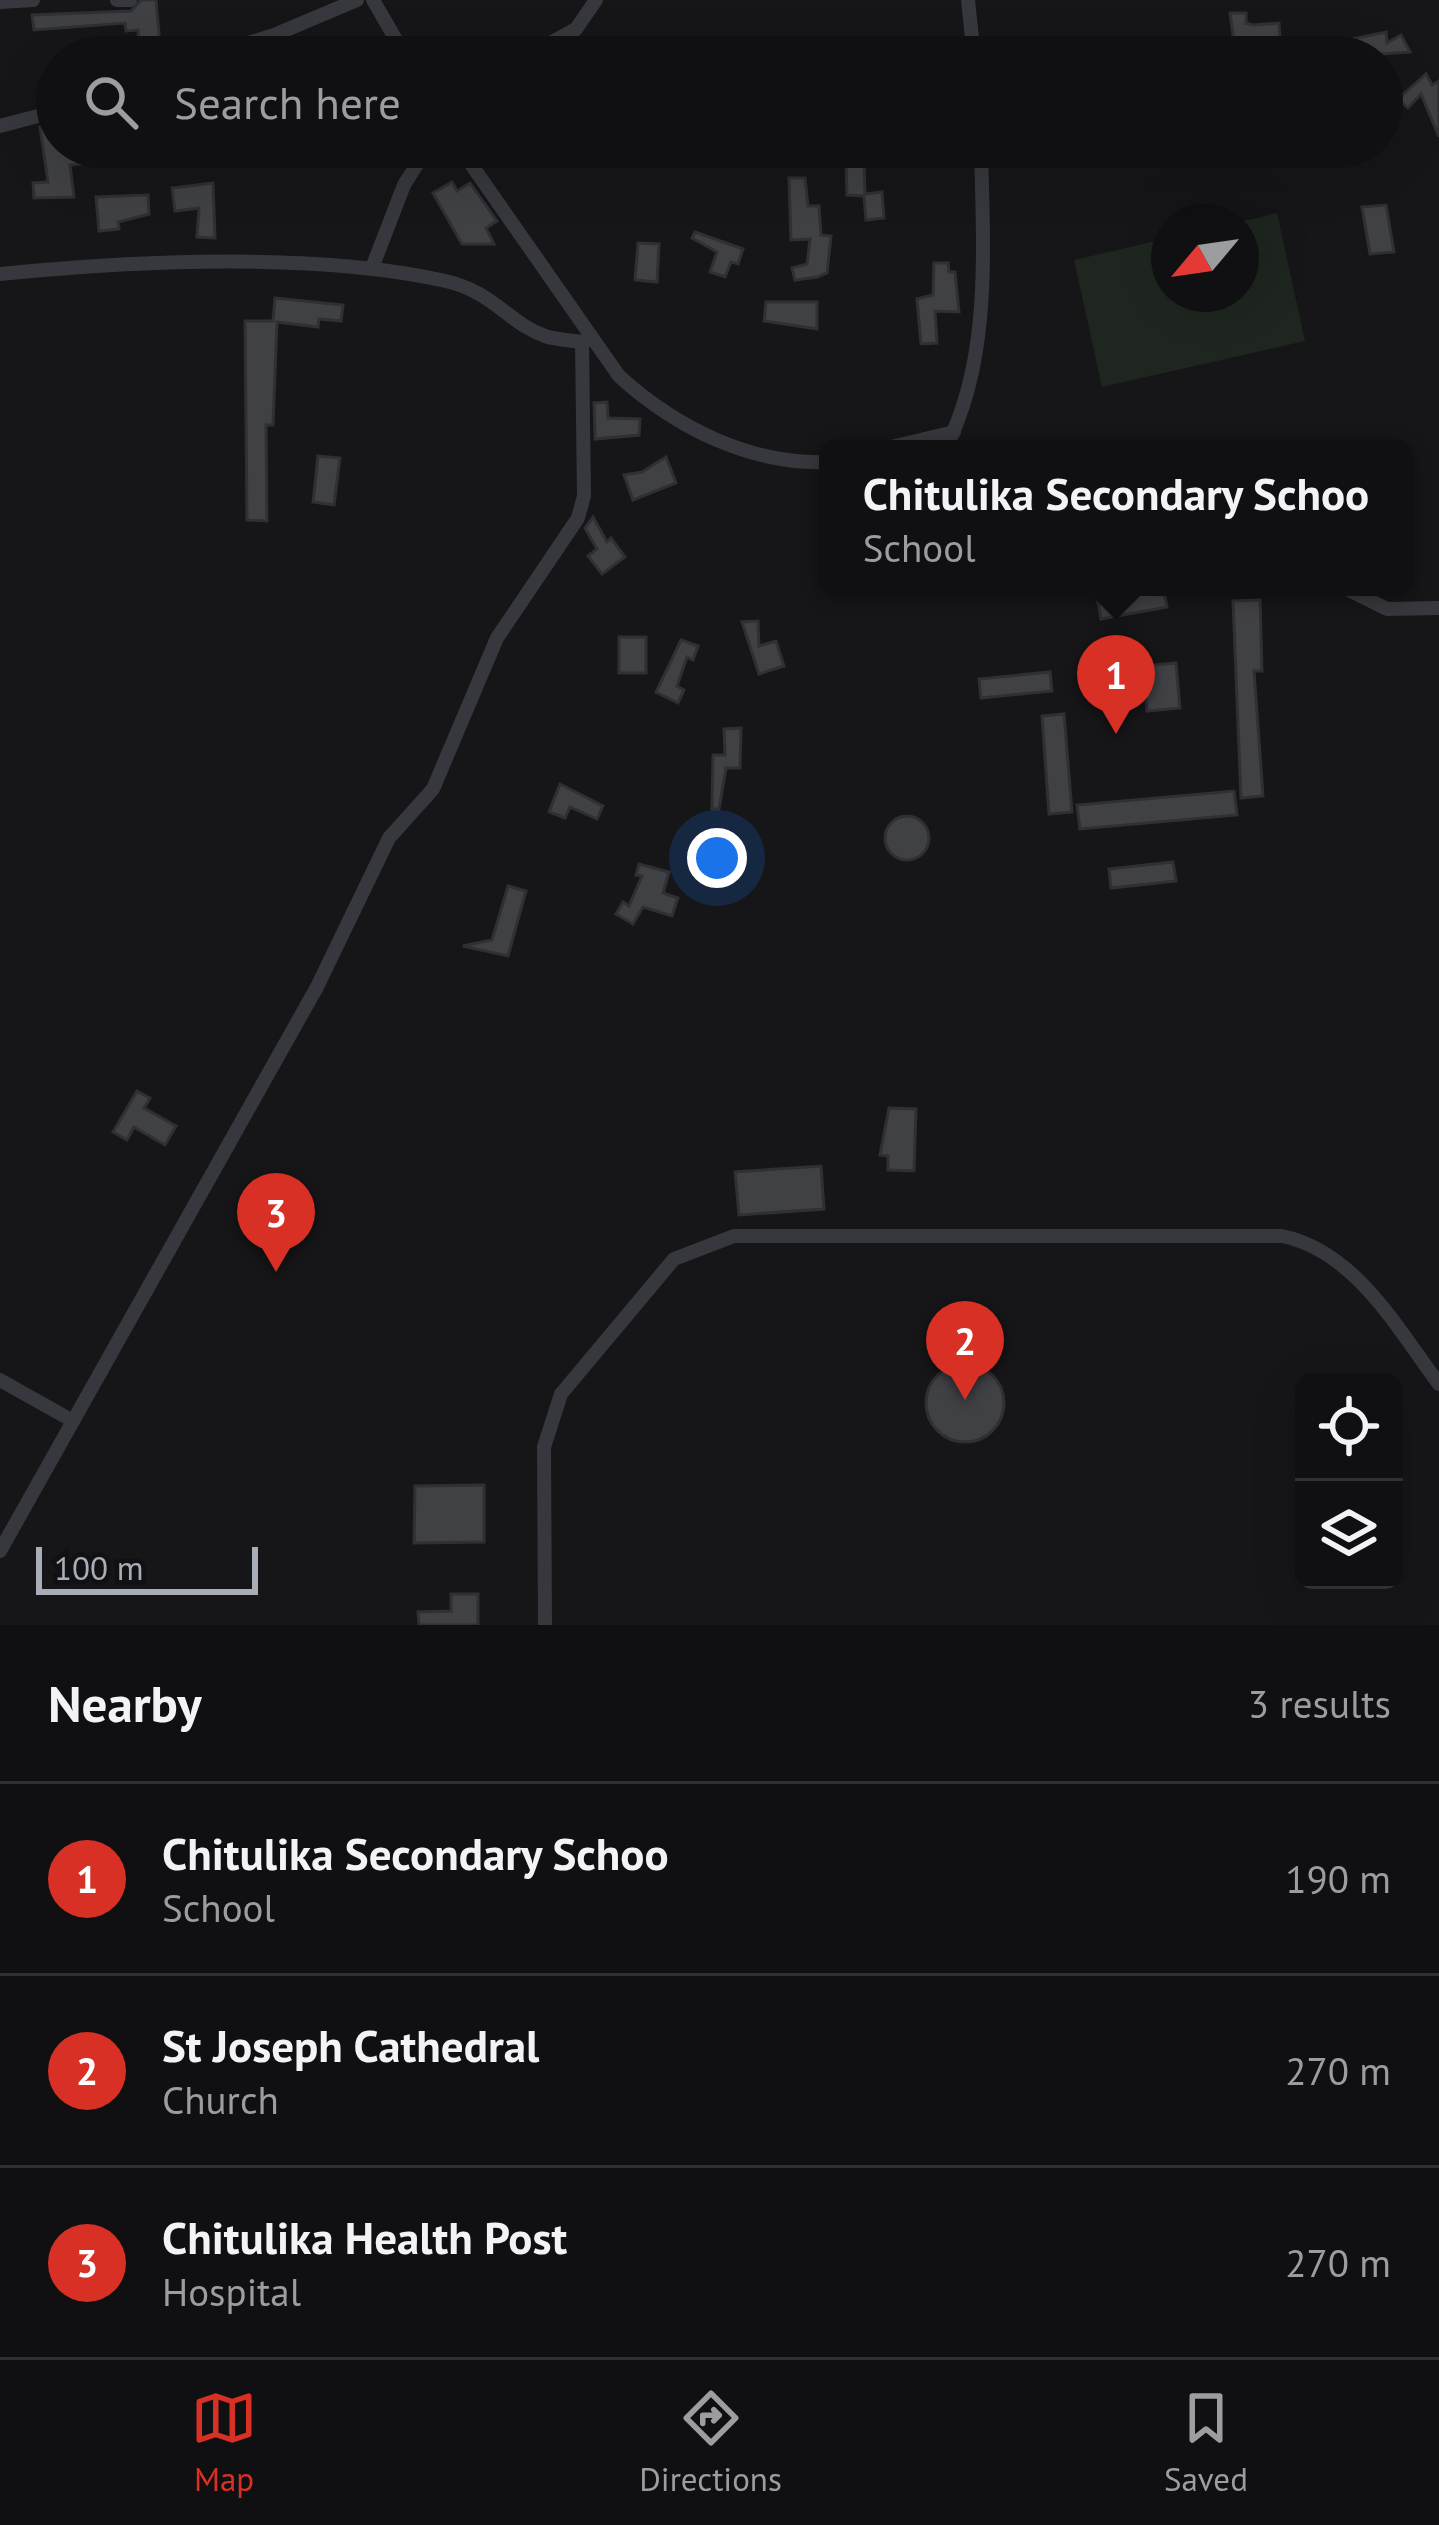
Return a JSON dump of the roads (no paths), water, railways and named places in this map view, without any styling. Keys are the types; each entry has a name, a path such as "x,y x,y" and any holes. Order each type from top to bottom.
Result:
{"street":[{"path":"0,2 32,0"},
{"path":"117,0 130,0"},
{"path":"271,36 357,0"},
{"path":"374,0 394,36"},
{"path":"562,36 575,29 596,0"},
{"path":"968,0 972,36"},
{"path":"0,126 36,117"},
{"path":"372,268 415,168"},
{"path":"473,168 587,340 645,399 724,442 786,464 819,462"},
{"path":"949,440 968,398 983,258 981,168"},
{"path":"0,274 128,265 372,268 485,293 544,336 587,340"},
{"path":"0,1551 317,987 389,838 433,788 496,638 578,518 584,496 587,340"},
{"path":"921,440 954,432"},
{"path":"1361,596 1387,609 1439,608"},
{"path":"545,1625 544,1447 560,1394 674,1259 734,1236 1282,1236 1310,1242 1339,1262 1375,1299 1439,1384"},
{"path":"0,1380 73,1421"}],"place":[{"name":"Chitulika Secondary Schoo","path":"1116,734"},
{"name":"Chitulika Health Post","path":"276,1272"},
{"name":"St Joseph Cathedral","path":"965,1400"}]}
